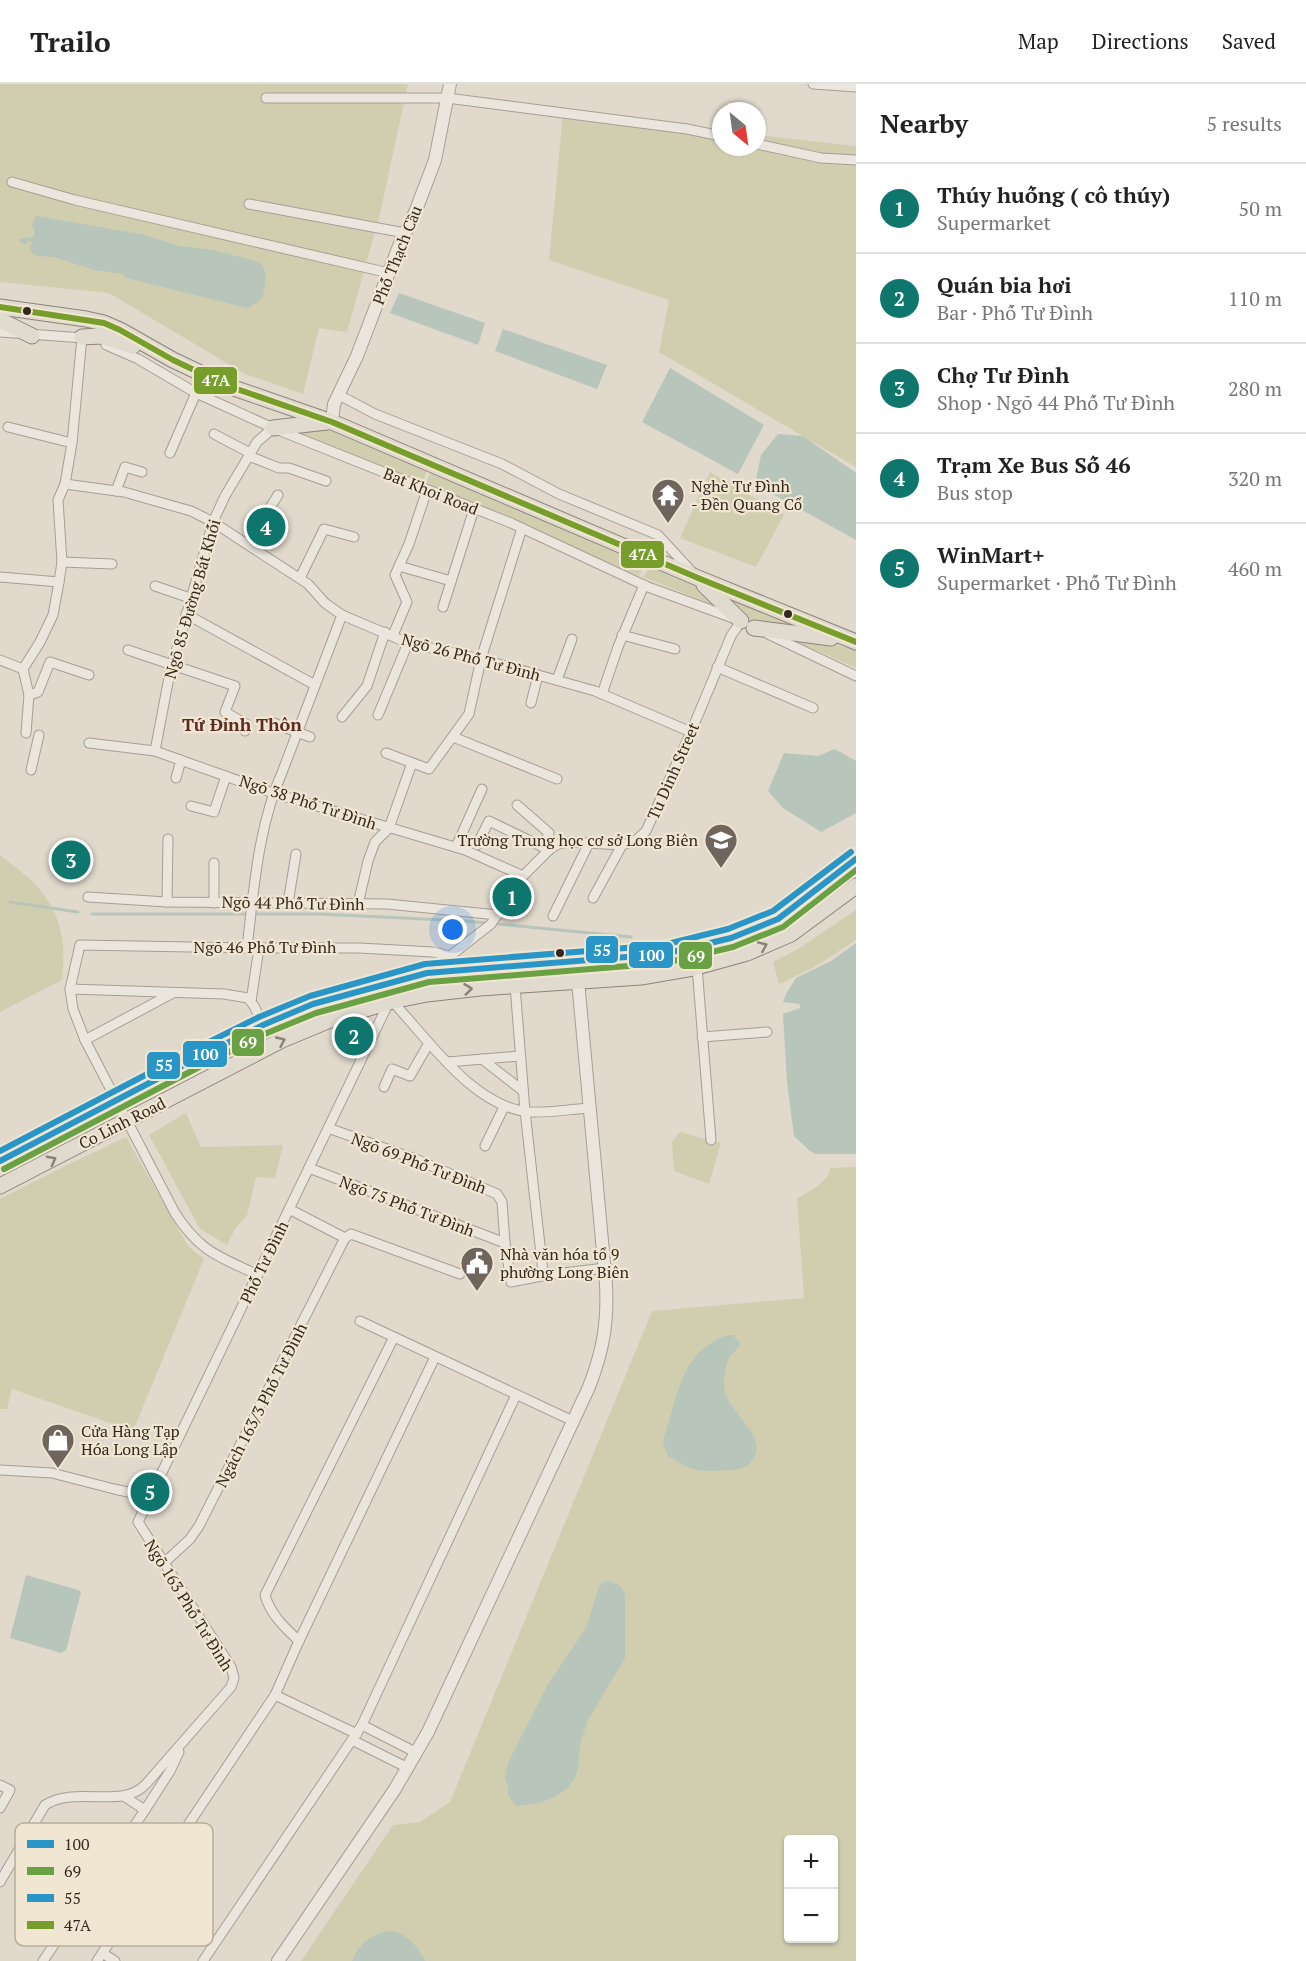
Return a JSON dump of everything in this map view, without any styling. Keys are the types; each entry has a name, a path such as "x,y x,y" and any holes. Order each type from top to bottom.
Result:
{"main road":[{"path":"0,307 104,323 228,386 332,422 698,578 854,641"},
{"path":"0,320 32,336"},
{"path":"82,337 101,336 116,339 173,360"},
{"path":"273,428 332,422"},
{"path":"698,578 747,624 854,641"},
{"name":"Co Linh Road","path":"0,1161 263,1025 313,1004 427,973 639,957 689,949 731,938 778,919 856,859"},
{"name":"Co Linh Road","path":"0,1186 282,1040 330,1020 391,1002 438,993 641,977 697,967 747,953 791,934 856,886"},
{"path":"639,957 641,977"}],"street":[{"name":"Phố Thạch Cầu","path":"332,422 334,404 357,356 435,160 450,84"},
{"path":"813,84 856,87"},
{"path":"266,98 447,98 712,134"},
{"path":"766,146 820,158 856,160"},
{"path":"12,182 75,200 389,273"},
{"path":"249,204 405,233"},
{"name":"Bat Khoi Road","path":"0,332 32,336 82,337 111,346 196,393 273,428 522,528 644,585 747,624 856,676"},
{"path":"26,733 29,695 23,669 53,615 59,582 62,562 58,500 65,484 72,443 82,337"},
{"path":"170,453 196,393"},
{"path":"339,395 375,414 502,464 559,494 658,535 698,578"},
{"path":"8,427 72,443"},
{"name":"Ngõ 85 Đường Bát Khối","path":"155,751 172,664 213,522 225,496 257,442 273,428"},
{"path":"214,434 279,468 289,468 326,482"},
{"path":"116,491 125,467 142,472"},
{"name":"Ngõ 26 Phố Tư Đình","path":"65,484 116,491 191,512 213,522 300,578 325,603 342,615 408,643 481,659 602,694 691,732"},
{"path":"342,717 367,686 389,634 407,602 395,575 409,544 428,490"},
{"path":"247,544 278,495"},
{"path":"442,607 474,509"},
{"path":"386,753 429,769 469,714 481,659 522,528"},
{"path":"300,578 324,529 354,537"},
{"path":"62,562 112,564"},
{"path":"399,566 451,581"},
{"path":"0,577 59,582"},
{"path":"602,694 622,635 644,585"},
{"path":"155,586 190,598"},
{"path":"186,614 315,685"},
{"path":"247,948 260,844 273,793 342,615"},
{"name":"Tu Dinh Street","path":"622,845 635,841 646,831 731,636 747,624"},
{"path":"622,635 675,650"},
{"path":"557,680 572,639"},
{"path":"378,716 408,643"},
{"path":"128,650 235,686 225,712 246,724 245,731"},
{"path":"0,660 23,669"},
{"path":"29,695 38,692 50,662 89,675"},
{"path":"717,667 813,708"},
{"path":"531,703 538,675"},
{"path":"271,722 310,737"},
{"path":"31,770 39,735"},
{"path":"453,737 557,779"},
{"name":"Ngõ 38 Phố Tư Đình","path":"89,743 155,751 273,793 456,847 523,876"},
{"path":"176,778 181,760"},
{"path":"358,904 375,842 389,828 412,763"},
{"path":"191,806 214,812 226,776"},
{"path":"456,847 482,789"},
{"path":"517,805 549,833 546,849"},
{"path":"477,846 489,821 546,849"},
{"path":"166,902 168,839"},
{"path":"427,973 495,919 523,876 546,849 569,842 622,845 593,898"},
{"path":"553,916 589,843"},
{"path":"288,903 296,854"},
{"path":"214,863 214,903"},
{"name":"Ngõ 44 Phố Tư Đình","path":"88,897 252,906 288,903 387,904 495,919"},
{"name":"Ngõ 46 Phố Tư Đình","path":"70,989 80,945 369,948 433,952 450,956"},
{"path":"250,1001 259,948"},
{"path":"697,967 711,1140"},
{"path":"278,1961 417,1753 573,1421 595,1371 604,1343 607,1310 604,1268 578,981"},
{"path":"515,986 525,1111 543,1272 547,1275"},
{"path":"258,1275 211,1253 191,1235 175,1213 86,1040 73,1010 70,989 224,994 248,998 263,1025"},
{"path":"86,1040 173,993"},
{"path":"391,1002 465,1081 504,1107 525,1111 590,1108"},
{"name":"Phố Tư Đình","path":"138,1522 391,1002"},
{"path":"702,1037 767,1032"},
{"path":"384,1087 392,1069 410,1076 429,1043"},
{"path":"447,1062 520,1056"},
{"path":"482,1059 523,1091"},
{"path":"485,1146 504,1107"},
{"name":"Ngõ 69 Phố Tư Đình","path":"328,1128 418,1160 490,1190 500,1197 505,1244"},
{"name":"Ngõ 75 Phố Tư Đình","path":"309,1168 505,1244"},
{"path":"289,1209 345,1238 351,1234 460,1274"},
{"name":"Ngách 163/3 Phố Tư Đình","path":"164,1563 190,1539 199,1526 345,1238"},
{"path":"505,1244 511,1282 604,1268"},
{"path":"360,1321 573,1421"},
{"path":"299,1641 284,1627 268,1605 265,1595 394,1337"},
{"path":"190,1823 275,1695 435,1357"},
{"path":"203,1961 362,1725 516,1395"},
{"path":"0,1470 52,1473 114,1490 151,1497"},
{"name":"Ngõ 163 Phố Tư Đình","path":"125,1797 143,1788 229,1692 234,1678 231,1667 138,1522"},
{"path":"275,1695 408,1768"},
{"path":"362,1725 417,1753"},
{"path":"137,1823 171,1771 184,1742"},
{"path":"0,1785 10,1791 0,1808"},
{"path":"34,1823 48,1802 78,1796 125,1797 146,1810"},
{"path":"0,1882 15,1856"},
{"path":"0,1859 10,1865"},
{"path":"43,1961 53,1946"},
{"path":"100,1957 116,1961"}],"shaded area":[{"path":"0,84 408,84 380,214 347,332 319,328 303,394 245,374 109,293 0,282"},
{"path":"563,113 712,130 712,156 766,156 766,136 856,146 856,467 659,352 669,300 549,260"},
{"path":"36,216 146,235 179,246 213,250 256,261 263,266 265,272 263,296 248,308 126,278 123,274 94,270 54,257 37,256 31,252 31,241 25,245 19,241 19,239 33,237 35,233 32,225"},
{"path":"399,293 485,323 478,345 390,313"},
{"path":"503,329 607,365 597,389 495,351"},
{"path":"670,368 764,425 738,474 642,422"},
{"path":"319,429 334,431 428,467 422,484 285,431"},
{"path":"778,434 803,436 856,473 856,540 755,484 761,455"},
{"path":"432,469 646,562 639,576 425,485"},
{"path":"710,472 784,515 756,567 680,538"},
{"path":"652,564 691,581 718,607 643,577"},
{"path":"711,588 825,635 745,618"},
{"path":"796,636 856,650 856,668 788,638"},
{"path":"835,749 856,761 856,813 821,832 783,808 768,791 784,753 818,756"},
{"path":"0,855 33,882 49,902 59,923 64,956 62,980 0,1012"},
{"path":"856,910 856,940 813,968 779,984 773,962 798,949"},
{"path":"856,943 856,1154 816,1154 794,1136 787,1082 783,1014 800,1008 800,1006 783,1002 796,978 831,961"},
{"path":"186,1113 201,1147 283,1145 275,1178 256,1177 247,1216 235,1229 227,1245 200,1229 149,1135"},
{"path":"680,1132 721,1143 709,1184 674,1171 672,1142"},
{"path":"126,1137 188,1246 204,1259 133,1431 12,1389 7,1409 0,1409 0,1199"},
{"path":"856,1167 856,1961 301,1961 393,1825 420,1822 450,1802 652,1311 804,1298 797,1199 822,1182 830,1168"},
{"path":"733,1335 740,1343 729,1358 725,1371 726,1395 751,1431 757,1449 752,1461 740,1469 697,1470 668,1456 663,1443 665,1434 684,1375 691,1363 700,1351 712,1342"},
{"path":"26,1575 81,1592 66,1650 61,1653 10,1638"},
{"path":"610,1581 621,1586 625,1595 625,1658 588,1720 580,1744 575,1778 567,1789 555,1797 540,1803 516,1806 508,1795 505,1778 508,1763 547,1686 586,1628 599,1587 603,1582"},
{"path":"394,1931 412,1942 425,1961 352,1961 359,1948 368,1939 380,1933"}],"waterway":[{"path":"10,902 78,912"},
{"path":"92,914 319,914 466,921 631,937"}],"transit line":[{"name":"47A","path":"0,307 104,323 228,386 332,422 698,578 856,642"},
{"name":"55","path":"0,1151 197,1048 259,1017 310,996 425,964 663,945 728,929 773,911 851,852"},
{"name":"100","path":"0,1161 201,1056 263,1025 313,1004 427,973 664,954 731,938 778,919 856,859"},
{"name":"69","path":"4,1169 205,1064 267,1033 316,1013 429,982 665,963 733,947 783,927 856,870"}],"place":[{"name":"Nghè Tư Đình - Đền Quang Cổ","path":"668,524"},
{"name":"Trạm Xe Bus Số 46","path":"266,527"},
{"name":"Chợ Tư Đình","path":"71,860"},
{"name":"Trường Trung học cơ sở Long Biên","path":"721,869"},
{"name":"Thúy huống ( cô thúy)","path":"512,897"},
{"name":"Quán bia hơi","path":"354,1036"},
{"name":"Nhà văn hóa tổ 9 phường Long Biên","path":"477,1292"},
{"name":"Cửa Hàng Tạp Hóa Long Lập","path":"58,1469"},
{"name":"WinMart+","path":"150,1492"}],"district":[{"name":"Tứ Đỉnh Thôn","path":"242,725"}]}
